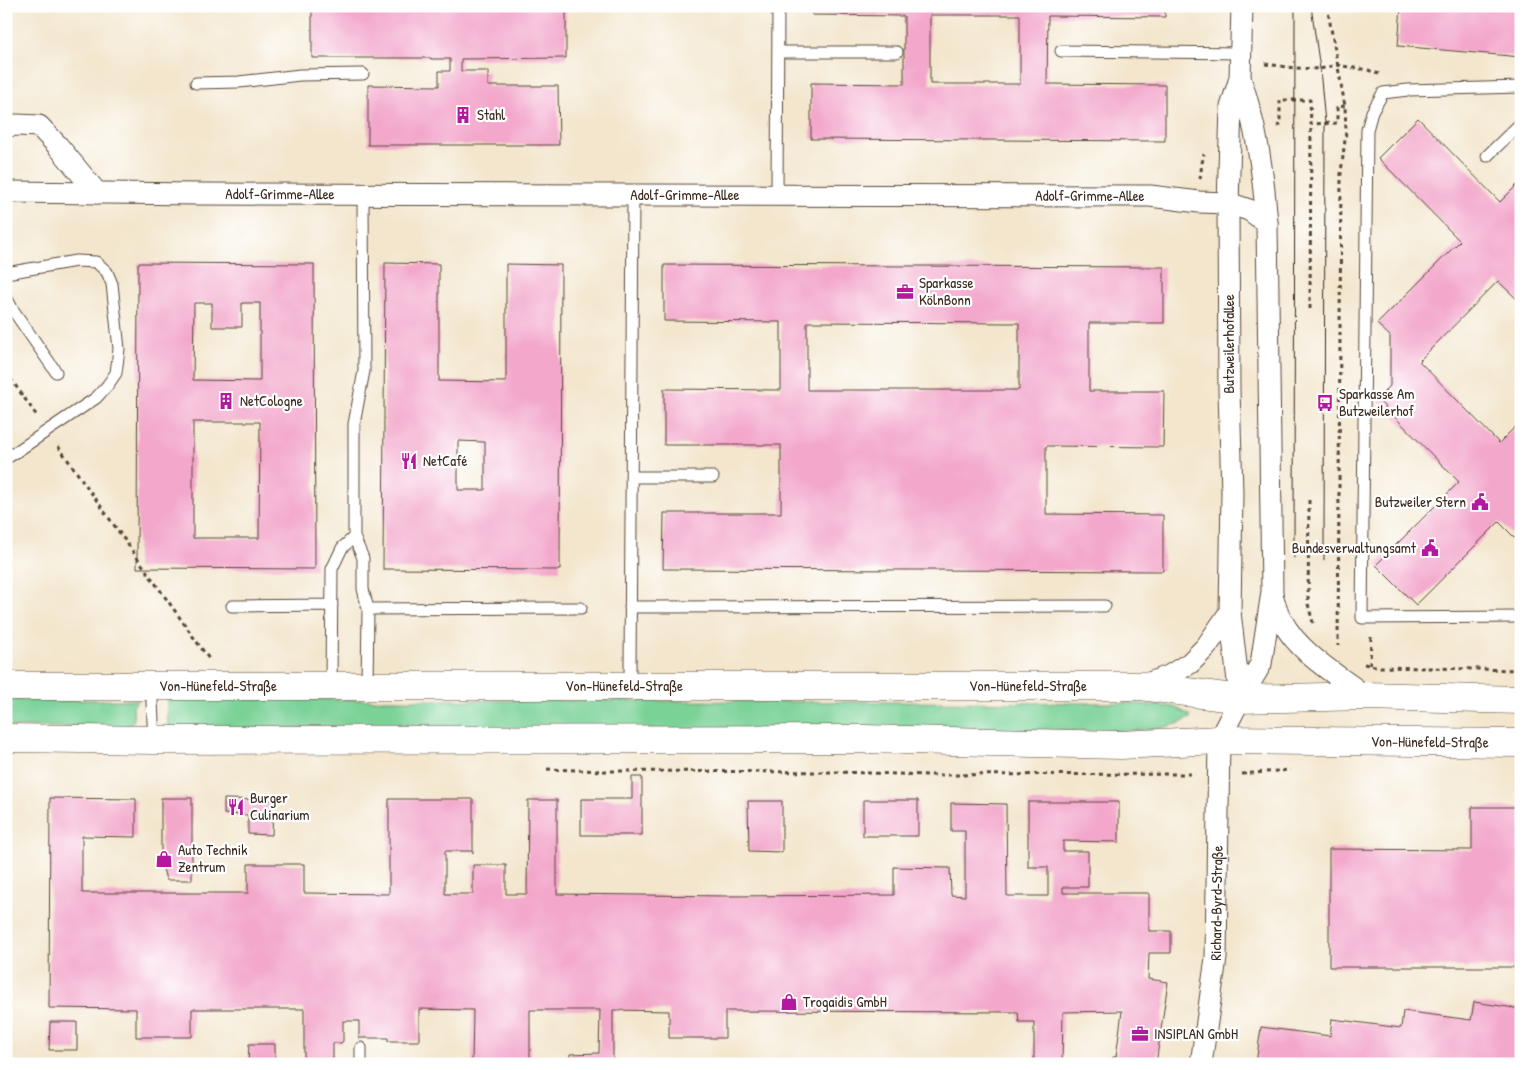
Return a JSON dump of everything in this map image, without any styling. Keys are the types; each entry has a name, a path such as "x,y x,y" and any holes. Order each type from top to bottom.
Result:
{"street":[{"name":"Butzweilerhofallee","path":"1240,699 1230,612 1232,493 1229,390 1228,203 1231,107 1241,64 1242,6"},
{"name":"Butzweilerhofallee","path":"1240,699 1261,664 1272,592 1267,223 1263,171 1241,64"},
{"path":"6,126 39,126 97,193"},
{"name":"Adolf-Grimme-Allee","path":"6,192 1150,196 1199,202 1228,203 1249,210 1267,223"},
{"name":"Butzweilerhofallee","path":"1272,592 1281,620 1299,644 1309,655 1365,696"},
{"path":"1141,686 1169,676 1190,663 1206,646 1230,612"},
{"name":"Von-Hünefeld-Straße","path":"6,686 1141,686 1240,699 1365,696 1521,700"},
{"path":"1219,740 1240,699"},
{"name":"Von-Hünefeld-Straße","path":"6,738 154,740 864,739 1121,745 1219,740 1521,743"},
{"name":"Richard-Byrd-Straße","path":"1202,1064 1216,958 1219,740"}],"lane":[{"path":"777,195 778,6"},
{"path":"1061,51 1241,64"},
{"path":"778,52 897,52"},
{"path":"196,82 240,82 300,75 363,74"},
{"path":"1521,88 1408,90 1383,93 1372,112 1367,130 1362,618 1521,617"},
{"path":"1487,156 1521,123"},
{"path":"363,194 364,371 354,424 354,537 363,558 363,589 368,609 367,686"},
{"path":"632,686 630,607 633,195"},
{"path":"6,273 76,261 96,262 107,272 112,284 119,349 116,373 96,398 10,456"},
{"path":"6,298 56,372"},
{"path":"631,477 713,477"},
{"path":"331,686 332,569 342,548 354,537"},
{"path":"232,606 332,605"},
{"path":"630,607 1106,606"},
{"path":"368,609 581,608"},
{"path":"154,686 152,702 154,740"},
{"path":"361,1048 361,1064"}],"path":[{"path":"1326,6 1345,106 1346,131 1341,173 1338,647"},
{"path":"1241,64 1320,69 1336,65 1368,70 1395,81 1408,90"},
{"path":"1275,126 1280,125 1280,100 1310,100 1310,309"},
{"path":"1311,124 1336,123 1337,107 1345,106"},
{"path":"6,372 210,659"},
{"path":"1308,500 1308,604 1315,630"},
{"path":"1370,665 1371,618"},
{"path":"541,768 606,771 836,772 930,775 1253,774 1276,770 1293,770"}],"green space":[{"path":"167,699 1129,703 1174,707 1190,715 1190,718 1167,727 1124,731 168,728"},
{"path":"6,700 138,700 133,706 134,720 128,727 6,727"}],"building":[{"path":"312,6 566,6 566,58 461,59 461,71 488,71 488,86 558,86 559,145 368,145 368,85 439,86 439,71 450,71 450,59 312,58"},
{"path":"812,6 1165,6 1165,17 1048,16 1047,84 1165,85 1165,141 811,139 811,83 904,84 904,16 812,15","holes":["930,15 1020,15 1020,84 930,84"]},
{"path":"1401,6 1521,6 1521,57 1398,46"},
{"path":"1418,118 1500,202 1521,181 1521,303 1498,281 1419,361 1499,443 1521,421 1521,544 1499,522 1416,605 1376,565 1459,482 1377,399 1390,386 1390,336 1377,324 1460,241 1378,158"},
{"name":"NetCologne","path":"138,263 314,264 315,569 137,568","holes":["194,303 212,303 212,327 242,327 242,303 260,303 260,381 193,380","193,422 260,422 259,538 193,538"]},
{"path":"385,263 439,264 439,381 506,382 506,264 561,265 560,570 383,569","holes":["458,441 485,442 485,490 458,490"]},
{"path":"664,265 1164,267 1164,323 1089,323 1089,391 1164,391 1163,447 1046,446 1046,514 1163,515 1163,571 663,569 664,513 781,513 781,445 664,445 664,389 781,390 781,322 664,321","holes":["807,322 1019,323 1019,390 807,390"]},
{"path":"632,777 642,777 642,835 581,835 581,799 632,799"},
{"path":"50,798 136,799 136,837 82,836 82,893 248,893 248,864 304,864 304,893 389,894 389,799 473,799 473,853 471,851 445,851 445,894 473,894 473,865 506,865 506,894 527,894 528,800 557,800 557,894 726,896 894,895 894,867 950,868 951,895 965,896 965,831 951,831 951,803 1006,804 1007,896 1048,896 1048,867 1028,867 1028,802 1119,802 1119,842 1063,841 1063,851 1088,851 1088,887 1063,887 1063,893 1149,893 1149,931 1171,931 1171,953 1149,953 1148,979 1168,982 1156,1064 1113,1064 1113,1057 1116,1057 1122,1011 1063,1012 1062,1064 1034,1064 1034,1022 1019,1022 1018,1012 725,1011 725,1038 669,1038 669,1011 613,1010 613,1064 570,1064 570,1054 599,1053 600,1010 530,1010 530,1064 472,1064 473,1010 419,1009 419,1041 388,1041 388,1038 359,1038 359,1021 343,1021 343,1041 341,1043 333,1043 333,1064 304,1064 304,1009 192,1009 192,1037 136,1037 136,1009 49,1008"},
{"path":"161,798 192,798 192,880 166,880 161,864"},
{"path":"224,799 273,800 272,835 248,834 248,815 224,814"},
{"path":"863,800 918,800 918,836 863,836"},
{"path":"748,801 782,801 782,852 749,851"},
{"path":"1472,807 1521,807 1521,967 1329,967 1329,849 1472,850"},
{"path":"1474,1002 1521,1009 1521,1064 1256,1064 1261,1027 1330,1036 1332,1019 1401,1028 1403,1011 1471,1020"},
{"path":"50,1022 77,1022 77,1050 49,1050"},
{"path":"249,1044 275,1044 275,1064 248,1064"}],"tram line":[{"path":"1294,558 1295,6"},
{"path":"1311,6 1325,123 1324,560"}],"place":[{"name":"Stahl","path":"463,115"},
{"name":"Sparkasse KölnBonn","path":"905,292"},
{"name":"NetCologne","path":"226,401"},
{"name":"Sparkasse Am Butzweilerhof","path":"1325,403"},
{"name":"NetCafé","path":"409,461"},
{"name":"Butzweiler Stern","path":"1480,502"},
{"name":"Bundesverwaltungsamt","path":"1430,548"},
{"name":"Burger Culinarium","path":"236,807"},
{"name":"Auto Technik Zentrum","path":"164,859"},
{"name":"Trogaidis GmbH","path":"789,1002"},
{"name":"INSIPLAN GmbH","path":"1140,1034"}]}
